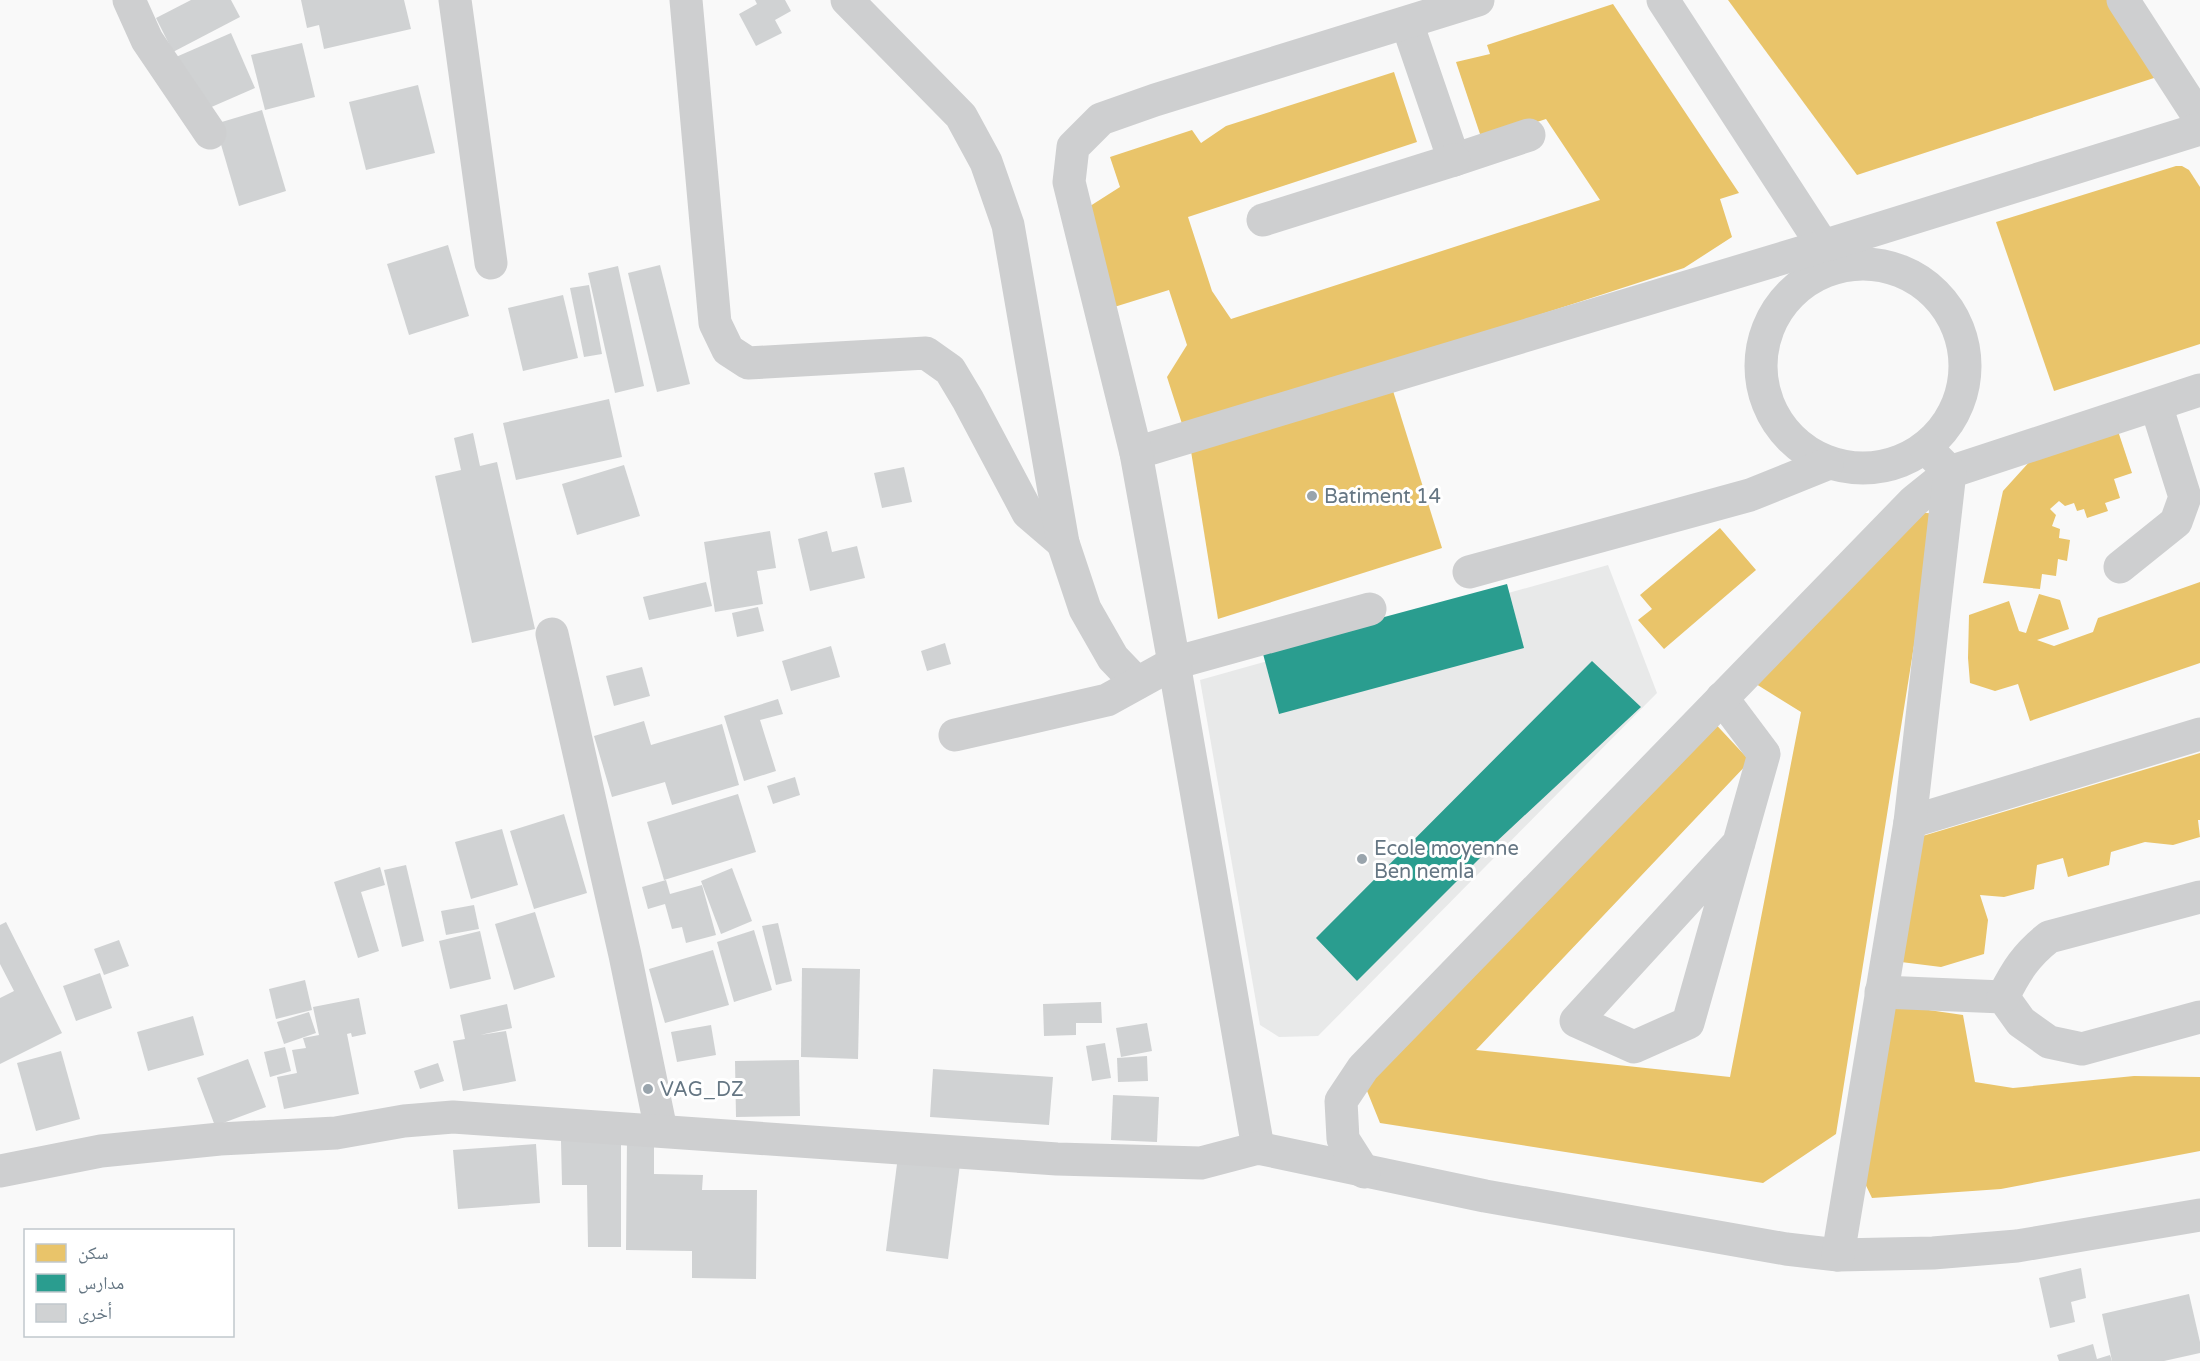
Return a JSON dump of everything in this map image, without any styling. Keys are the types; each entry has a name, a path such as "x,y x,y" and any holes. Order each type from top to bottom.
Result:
{"street":[{"path":"129,0 147,39 210,132"},
{"path":"455,0 491,263"},
{"path":"686,0 715,323 728,350 748,363 926,353 950,370 968,399 1028,513 1063,543"},
{"path":"847,0 961,116 986,162 1008,225 1063,543 1085,609 1113,658 1137,683"},
{"path":"1258,1148 1136,453 1069,182 1073,147 1101,119 1155,100 1478,0"},
{"path":"1663,0 1828,258 1826,270 1795,289 1772,316 1761,350 1761,386 1774,418 1797,446 1827,464 1862,470 1898,463 1926,448 1949,424 1962,395 1967,362 1960,330 1944,302 1920,280 1890,267 1828,258"},
{"path":"2123,0 2200,120"},
{"path":"1407,23 1454,160"},
{"path":"1136,453 1828,258 2200,129"},
{"path":"1263,220 1529,135"},
{"path":"1364,1172 1343,1139 1341,1101 1363,1068 1906,509 1950,472 2200,390"},
{"path":"2120,567 2176,522 2185,497 2156,405"},
{"path":"1926,448 1950,472"},
{"path":"1469,572 1750,495 1827,464"},
{"path":"1838,1256 1910,822 1950,472"},
{"path":"955,735 1107,700 1174,663 1370,609"},
{"path":"552,634 662,1130"},
{"path":"1722,698 1764,754 1739,843 1688,1023 1634,1047 1576,1021 1739,843"},
{"path":"1910,822 2200,734"},
{"path":"2003,997 2016,971 2031,952 2049,937 2200,897"},
{"path":"1881,992 2003,997"},
{"path":"2003,997 2021,1022 2049,1041 2082,1048 2200,1017"},
{"path":"0,1171 101,1151 220,1139 336,1132 404,1121 453,1117 1057,1159 1201,1163 1258,1148 1364,1172 1522,1203 1838,1256 1933,1253 2017,1246 2200,1215"}],"shaded area":[{"name":"Ecole moyenne Ben nemla","path":"1608,565 1657,693 1318,1036 1279,1037 1260,1025 1200,680"}],"building: سكن":[{"path":"1728,0 2107,0 2157,77 1857,175"},
{"path":"1613,4 1739,193 1720,199 1732,237 1684,268 1184,430 1167,377 1187,345 1169,290 1111,308 1087,208 1120,187 1110,157 1192,130 1201,143 1226,126 1394,72 1417,142 1188,217 1212,291 1231,319 1600,200 1546,119 1482,140 1456,62 1490,54 1487,45"},
{"path":"2176,166 2189,170 2200,187 2200,344 2054,391 1996,222"},
{"name":"Batiment 14","path":"1389,378 1442,548 1218,619 1190,445"},
{"path":"2115,422 2132,473 2114,479 2120,498 2105,503 2108,511 2087,518 2084,509 2077,511 2074,503 2065,506 2059,501 2050,509 2056,515 2052,526 2060,529 2059,538 2070,540 2067,561 2058,559 2056,576 2042,574 2040,589 1983,583 2003,491 2042,448"},
{"path":"1912,511 1935,514 1836,1134 1763,1183 1380,1123 1363,1081 1709,717 1750,761 1476,1050 1730,1077 1801,712 1748,679"},
{"path":"1720,528 1756,570 1664,649 1638,620 1652,609 1640,595"},
{"path":"2200,582 2200,663 2030,721 2018,684 1995,691 1970,683 1969,615 2009,601 2019,631 2026,633 2039,594 2060,600 2069,629 2037,640 2054,646 2093,632 2098,618"},
{"path":"2200,753 2200,820 2198,820 2200,837 2173,845 2145,842 2111,852 2109,865 2068,877 2063,858 2037,865 2034,889 2004,897 1980,895 1988,920 1984,954 1941,967 1901,962 1916,838"},
{"path":"1887,1004 1963,1015 1975,1082 2013,1088 2134,1076 2200,1077 2200,1151 2001,1189 1872,1198 1859,1171"}],"building: مدارس":[{"path":"1507,584 1524,648 1279,714 1262,650"},
{"path":"1592,661 1641,707 1495,843 1357,981 1316,938"}],"building: أخرى":[{"path":"191,0 231,0 240,17 173,52 156,18"},
{"path":"301,0 404,0 411,29 324,49 319,25 307,28"},
{"path":"755,0 785,0 791,11 775,20 782,33 756,46 739,14 757,4"},
{"path":"231,33 255,88 200,112 176,57"},
{"path":"302,43 315,97 265,110 251,55"},
{"path":"418,85 435,153 366,170 349,102"},
{"path":"262,110 286,191 239,206 215,124"},
{"path":"448,245 469,316 409,335 387,264"},
{"path":"660,265 690,384 657,392 628,273"},
{"path":"618,266 644,386 615,393 588,273"},
{"path":"589,285 602,354 584,357 570,288"},
{"path":"563,295 578,358 523,371 508,308"},
{"path":"609,399 622,457 516,480 503,423"},
{"path":"473,433 480,466 497,462 535,629 472,643 435,476 461,470 454,438"},
{"path":"624,465 640,516 577,535 562,484"},
{"path":"904,467 912,502 882,508 874,473"},
{"path":"770,531 776,568 757,571 763,604 715,612 704,542"},
{"path":"827,531 832,552 857,546 865,578 810,591 798,539"},
{"path":"706,582 712,606 649,620 643,597"},
{"path":"758,607 764,631 737,637 732,613"},
{"path":"945,643 951,664 927,671 921,651"},
{"path":"831,646 840,677 791,691 782,661"},
{"path":"642,667 650,696 614,706 606,676"},
{"path":"778,699 783,714 760,720 776,771 744,781 724,716"},
{"path":"644,721 651,745 722,724 739,785 672,805 665,782 612,797 594,736"},
{"path":"795,777 800,795 773,804 767,786"},
{"path":"738,794 756,852 664,880 647,822"},
{"path":"564,814 587,893 534,909 510,831"},
{"path":"502,829 518,885 471,899 455,842"},
{"path":"406,865 424,941 402,947 384,870"},
{"path":"380,867 385,885 361,892 379,951 358,958 334,882"},
{"path":"732,868 752,921 721,934 701,881"},
{"path":"666,880 670,894 702,885 716,935 686,943 682,927 672,929 665,904 648,909 642,887"},
{"path":"474,905 479,929 446,935 441,911"},
{"path":"535,912 555,977 514,990 495,924"},
{"path":"6,922 62,1033 0,1064 0,998 14,991 0,964 0,925"},
{"path":"778,923 792,981 776,985 762,926"},
{"path":"754,930 772,990 734,1002 717,942"},
{"path":"480,931 491,979 450,989 439,941"},
{"path":"119,940 129,966 104,975 94,949"},
{"path":"713,950 729,1005 665,1023 649,969"},
{"path":"802,968 860,969 858,1059 801,1057"},
{"path":"100,973 112,1008 76,1021 63,986"},
{"path":"305,980 312,1010 276,1019 269,989"},
{"path":"359,998 366,1034 352,1037 351,1033 347,1034 359,1094 284,1109 277,1077 297,1073 292,1050 306,1048 303,1038 319,1035 313,1007"},
{"path":"1101,1002 1102,1023 1076,1023 1076,1035 1044,1036 1043,1004"},
{"path":"507,1004 512,1028 480,1035 506,1031 516,1081 463,1091 453,1041 465,1039 460,1015"},
{"path":"309,1012 316,1033 284,1044 277,1022"},
{"path":"193,1016 204,1055 148,1071 137,1032"},
{"path":"1147,1023 1152,1051 1121,1057 1116,1028"},
{"path":"711,1025 716,1055 677,1062 671,1032"},
{"path":"1105,1043 1111,1078 1092,1081 1086,1046"},
{"path":"285,1047 291,1071 270,1077 264,1052"},
{"path":"61,1051 80,1119 36,1131 17,1063"},
{"path":"1147,1056 1148,1081 1118,1082 1117,1058"},
{"path":"248,1059 266,1107 215,1126 197,1078"},
{"path":"799,1060 800,1116 736,1117 735,1061"},
{"path":"438,1063 444,1081 420,1089 414,1071"},
{"path":"933,1069 1053,1077 1049,1125 930,1117"},
{"path":"1113,1095 1159,1097 1157,1142 1111,1140"},
{"path":"627,1138 654,1138 654,1174 703,1175 702,1190 757,1190 756,1279 692,1278 692,1251 626,1250"},
{"path":"561,1141 621,1141 621,1247 588,1247 587,1185 562,1185"},
{"path":"536,1144 540,1203 458,1209 453,1150"},
{"path":"898,1156 960,1164 948,1259 886,1251"},
{"path":"2081,1268 2086,1298 2071,1302 2075,1322 2050,1328 2039,1278"},
{"path":"2189,1294 2200,1342 2200,1353 2164,1361 2112,1361 2102,1314"},
{"path":"2093,1344 2097,1359 2110,1355 2112,1361 2059,1361 2057,1355"}],"place":[{"name":"Batiment 14","path":"1312,496"},
{"name":"Ecole moyenne Ben nemla","path":"1362,859"},
{"name":"VAG_DZ","path":"648,1089"}]}
